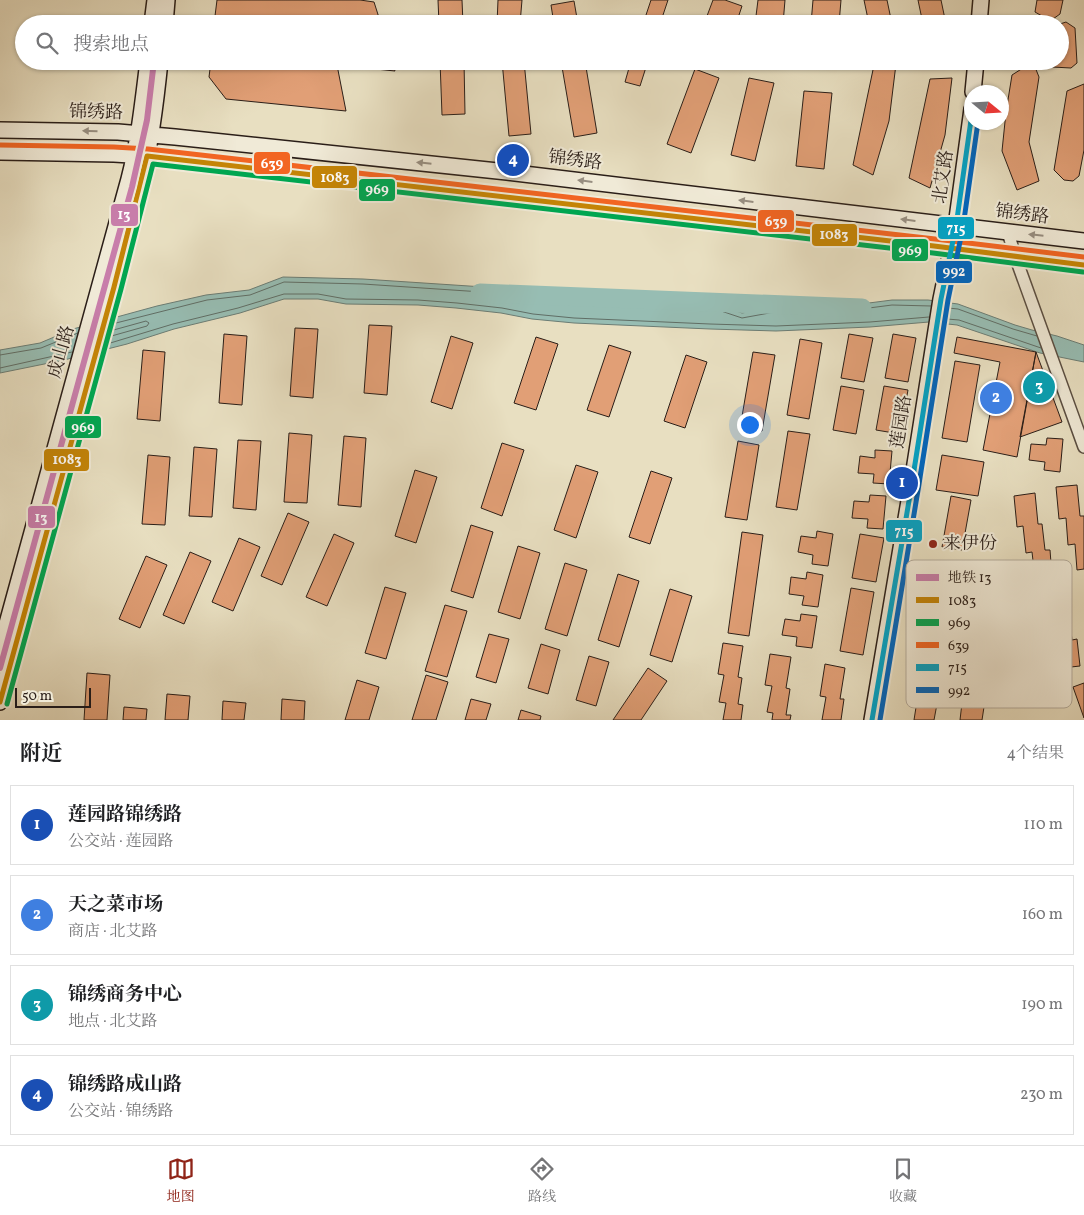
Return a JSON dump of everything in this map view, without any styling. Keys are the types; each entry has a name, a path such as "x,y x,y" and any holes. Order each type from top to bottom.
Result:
{"main road":[{"path":"153,15 155,0"},
{"path":"165,15 167,0"},
{"path":"980,15 981,0"},
{"name":"成山路","path":"145,134 148,70"},
{"name":"成山路","path":"0,649 107,286 141,156 158,70"},
{"path":"974,85 975,70"},
{"name":"锦绣路","path":"0,130 145,134 507,172 1084,241"},
{"name":"北艾路","path":"952,248 969,130"},
{"path":"0,152 141,156 952,248 1084,265"},
{"name":"莲园路","path":"872,720 941,299 952,248"},
{"name":"成山路","path":"0,702 79,385"}],"street":[{"path":"1008,232 1084,447"}],"water":[{"path":"283,277 363,279 484,287 502,293 711,302 742,313 786,305 838,307 892,300 928,300 958,304 1015,325 1084,345 1084,362 1040,353 957,325 929,322 870,327 776,331 710,329 574,323 456,308 418,305 346,304 318,299 284,299 127,344 64,360 0,373 0,350 40,343 73,329 157,306 206,295 249,290"}],"building":[{"path":"217,0 360,0 374,2 378,15 215,15"},
{"path":"438,0 462,0 463,15 439,15"},
{"path":"498,0 522,0 521,15 497,15"},
{"path":"651,0 668,0 663,15 646,15"},
{"path":"713,0 725,0 742,6 739,15 707,15"},
{"path":"758,0 785,0 784,15 756,15"},
{"path":"813,0 841,0 840,15 812,15"},
{"path":"864,0 887,0 890,15 867,15"},
{"path":"918,0 941,0 944,15 921,15"},
{"path":"1037,0 1063,0 1059,15 1040,15 1035,12"},
{"path":"574,1 576,15 553,15 551,5"},
{"path":"1069,24 1075,28 1077,63 1069,68"},
{"path":"210,70 338,70 346,111 226,99 209,77"},
{"path":"440,70 464,70 465,114 442,115"},
{"path":"503,70 525,70 531,134 509,136"},
{"path":"563,70 586,70 597,133 574,137"},
{"path":"628,70 645,70 640,86 625,82"},
{"path":"695,70 719,78 691,153 667,144"},
{"path":"873,70 895,70 889,121 873,175 853,165"},
{"path":"1020,70 1036,70 1039,77 1029,142 1039,181 1017,190 1002,151 1004,130 1009,130 1009,94 1012,75"},
{"path":"749,78 774,83 755,161 731,155"},
{"path":"952,78 945,135 930,188 909,178 930,79"},
{"path":"1084,84 1084,150 1079,176 1073,181 1064,180 1054,170 1067,91"},
{"path":"804,91 832,93 824,169 796,166"},
{"path":"369,325 392,326 387,395 364,393"},
{"path":"295,328 318,329 313,398 290,396"},
{"path":"224,334 247,336 242,405 219,403"},
{"path":"849,334 873,338 864,382 841,378"},
{"path":"893,334 916,338 908,382 885,378"},
{"path":"451,336 473,343 452,409 431,402"},
{"path":"536,337 558,344 536,410 514,403"},
{"path":"957,337 1036,352 1017,457 983,450 1000,362 954,353"},
{"path":"800,339 822,343 809,419 787,415"},
{"path":"609,345 631,352 609,417 587,410"},
{"path":"143,350 165,352 160,421 137,419"},
{"path":"753,352 775,355 762,431 740,428"},
{"path":"1036,352 1062,422 1020,437"},
{"path":"686,355 707,362 685,428 664,421"},
{"path":"955,361 980,365 967,442 942,438"},
{"path":"841,386 864,390 856,434 833,430"},
{"path":"884,386 908,390 900,434 876,430"},
{"path":"788,431 810,434 797,510 776,507"},
{"path":"289,433 312,435 307,503 284,502"},
{"path":"344,436 366,438 361,507 338,505"},
{"path":"1047,438 1063,439 1060,472 1044,470 1045,462 1029,460 1031,444 1046,445"},
{"path":"238,440 261,441 256,510 233,508"},
{"path":"738,441 759,445 747,520 725,517"},
{"path":"502,443 524,450 502,516 481,508"},
{"path":"194,447 217,449 212,517 189,516"},
{"path":"875,450 892,451 889,484 873,483 874,474 858,473 860,456 875,458"},
{"path":"148,455 170,457 165,525 142,524"},
{"path":"942,455 984,462 978,496 936,490"},
{"path":"576,465 598,472 576,538 554,530"},
{"path":"415,470 437,477 416,543 395,536"},
{"path":"651,471 672,478 650,544 629,537"},
{"path":"1077,485 1080,516 1084,516 1084,569 1077,570 1075,544 1068,545 1066,518 1059,519 1056,487"},
{"path":"1035,493 1038,524 1042,524 1045,550 1050,550 1051,560 1033,560 1032,552 1026,553 1023,526 1017,527 1014,496"},
{"path":"870,495 886,496 883,529 867,528 868,519 852,518 854,501 869,502"},
{"path":"951,496 971,500 962,550 942,547"},
{"path":"288,513 309,522 282,585 261,576"},
{"path":"471,525 493,532 473,598 451,591"},
{"path":"817,531 833,534 828,566 812,564 813,555 798,552 801,536 816,538"},
{"path":"742,532 763,535 749,636 728,633"},
{"path":"334,534 354,543 327,606 306,597"},
{"path":"860,534 884,538 876,582 852,578"},
{"path":"239,538 260,547 233,611 212,602"},
{"path":"518,546 540,553 520,619 498,612"},
{"path":"190,552 211,561 184,624 163,615"},
{"path":"146,556 167,565 140,628 119,619"},
{"path":"565,563 587,570 567,636 545,629"},
{"path":"807,572 823,575 818,607 802,605 804,596 789,594 791,577 806,579"},
{"path":"618,574 639,581 619,647 598,640"},
{"path":"385,587 406,593 386,659 365,653"},
{"path":"851,588 874,592 863,655 840,651"},
{"path":"670,589 692,596 672,662 650,655"},
{"path":"445,605 467,611 447,677 425,671"},
{"path":"801,614 817,616 812,648 796,646 797,637 782,635 785,619 800,621"},
{"path":"489,634 509,639 496,683 476,677"},
{"path":"1077,639 1080,666 1072,667 1072,640"},
{"path":"723,643 743,646 738,677 742,678 738,704 743,705 741,720 723,720 726,703 719,702 724,675 718,674"},
{"path":"541,644 560,650 548,694 528,688"},
{"path":"770,654 791,657 786,688 790,689 786,715 791,715 790,720 772,720 773,713 767,712 772,686 765,685"},
{"path":"589,656 609,662 596,706 576,700"},
{"path":"825,664 845,668 840,699 844,699 841,720 822,720 826,697 820,696"},
{"path":"648,668 667,681 641,720 613,720"},
{"path":"87,673 110,675 107,720 84,720"},
{"path":"426,675 448,682 436,720 412,720"},
{"path":"357,680 379,687 369,720 345,720"},
{"path":"1084,683 1084,718 1073,687"},
{"path":"167,694 190,696 188,720 165,720"},
{"path":"282,699 305,701 304,720 281,720"},
{"path":"471,699 491,704 486,720 465,720"},
{"path":"223,701 246,703 244,720 222,720"},
{"path":"124,707 147,709 146,720 123,720"},
{"path":"916,708 936,708 934,720 914,720"},
{"path":"961,708 984,708 982,720 960,720"},
{"path":"521,710 541,716 540,720 518,720"}],"waterway":[{"path":"480,293 862,308"}],"metro line":[{"name":"13","path":"0,668 132,187 147,120 153,70"}],"transit line":[{"name":"715","path":"872,720 941,299 956,226 970,130"},
{"name":"992","path":"906,560 948,300 963,227 977,130"},
{"name":"639","path":"0,145 148,149 1084,257"},
{"name":"1083","path":"0,702 114,287 147,156 934,246 1084,265"},
{"name":"969","path":"7,704 121,289 153,164 933,253 1083,272"},
{"name":"992","path":"880,720 906,563"}],"place":[{"name":"锦绣路成山路","path":"513,160"},
{"name":"锦绣商务中心","path":"1039,387"},
{"name":"天之菜市场","path":"996,398"},
{"name":"莲园路锦绣路","path":"902,483"},
{"name":"来伊份","path":"933,544"}]}
